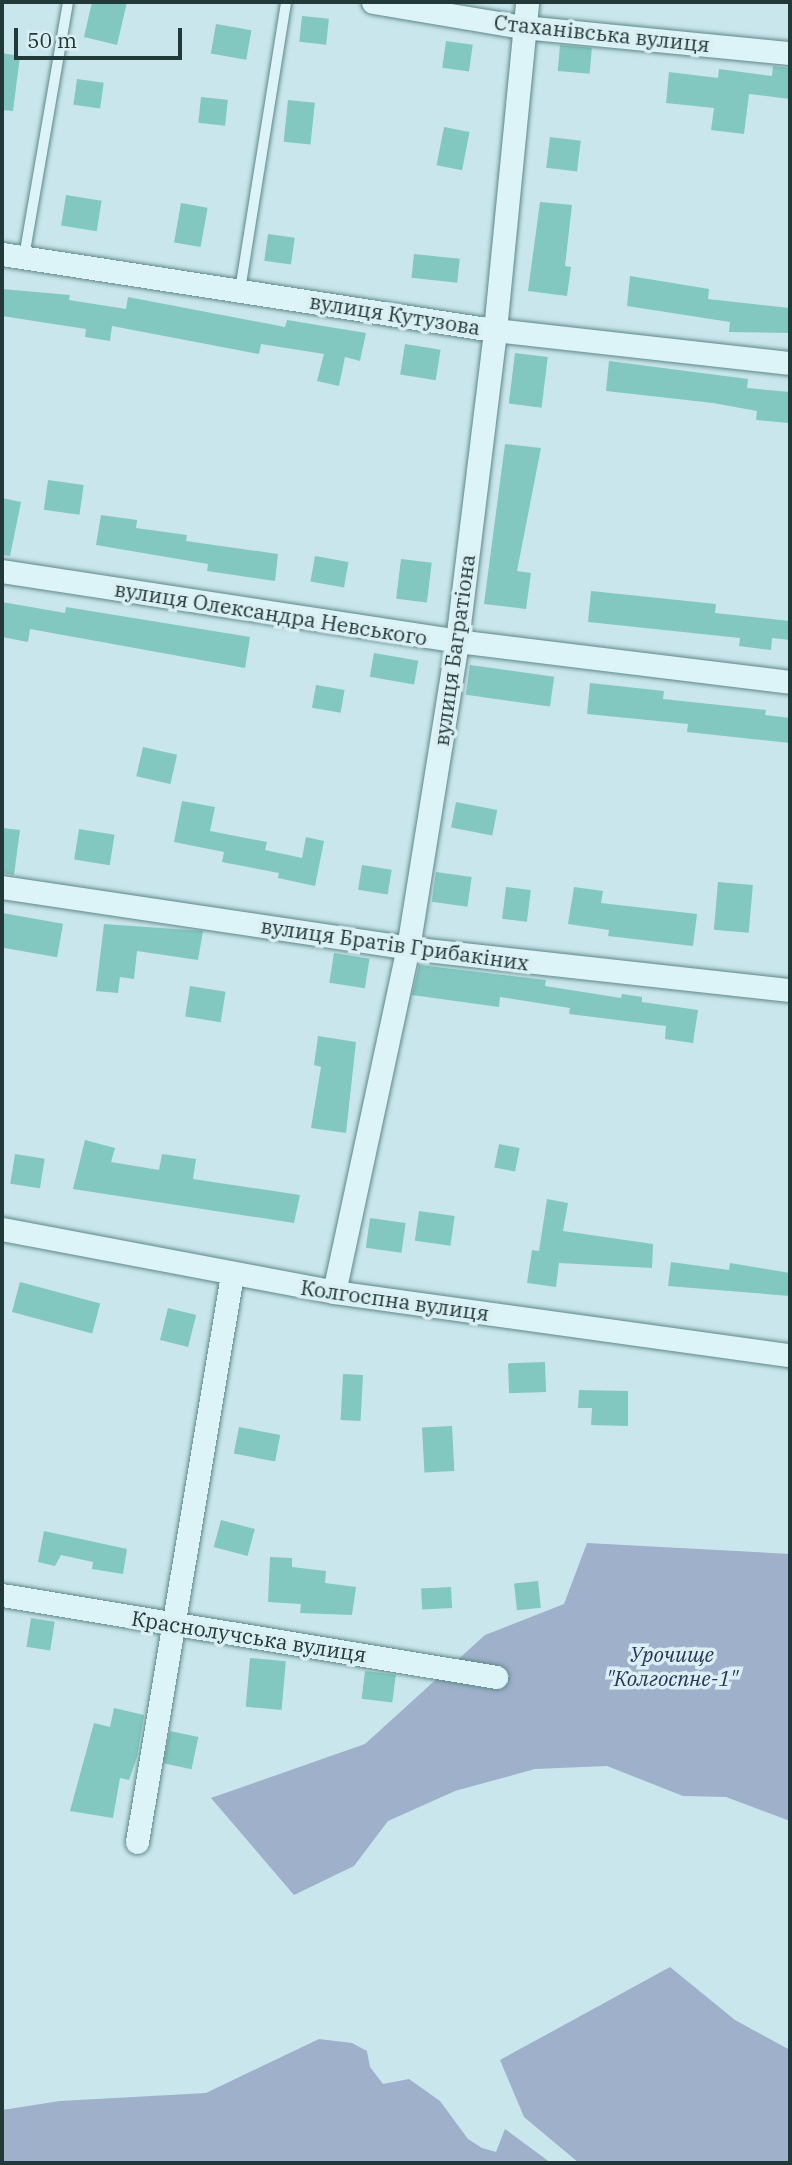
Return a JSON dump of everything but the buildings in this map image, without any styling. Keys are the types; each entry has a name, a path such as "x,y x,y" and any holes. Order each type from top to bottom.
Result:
{"street":[{"name":"Стаханівська вулиця","path":"373,2 523,27 790,53"},
{"name":"вулиця Багратіона","path":"334,1292 408,948 457,641 495,330 527,2"},
{"name":"вулиця Кутузова","path":"13,256 495,330 790,363"},
{"name":"вулиця Олександра Невського","path":"2,571 457,641 790,682"},
{"name":"вулиця Братів Грибакіних","path":"2,887 408,948 790,990"},
{"name":"Колгоспна вулиця","path":"2,1229 334,1292 790,1355"},
{"path":"137,1842 232,1274"},
{"name":"Краснолучська вулиця","path":"2,1595 496,1677"}],"lane":[{"path":"13,256 68,2"},
{"path":"240,290 286,2"}],"green space":[{"name":"Урочище \"Колгоспне-1\"","path":"587,1543 790,1554 790,1821 726,1797 683,1796 607,1766 535,1769 455,1791 388,1821 354,1866 294,1895 211,1798 365,1744 485,1635 564,1604"},
{"path":"670,1967 735,2020 790,2050 790,2163 579,2163 524,2117 500,2060"},
{"path":"319,2039 352,2043 367,2051 370,2067 383,2084 409,2079 440,2101 468,2139 482,2148 496,2152 505,2129 551,2163 2,2163 2,2110 60,2101 206,2093"}]}
